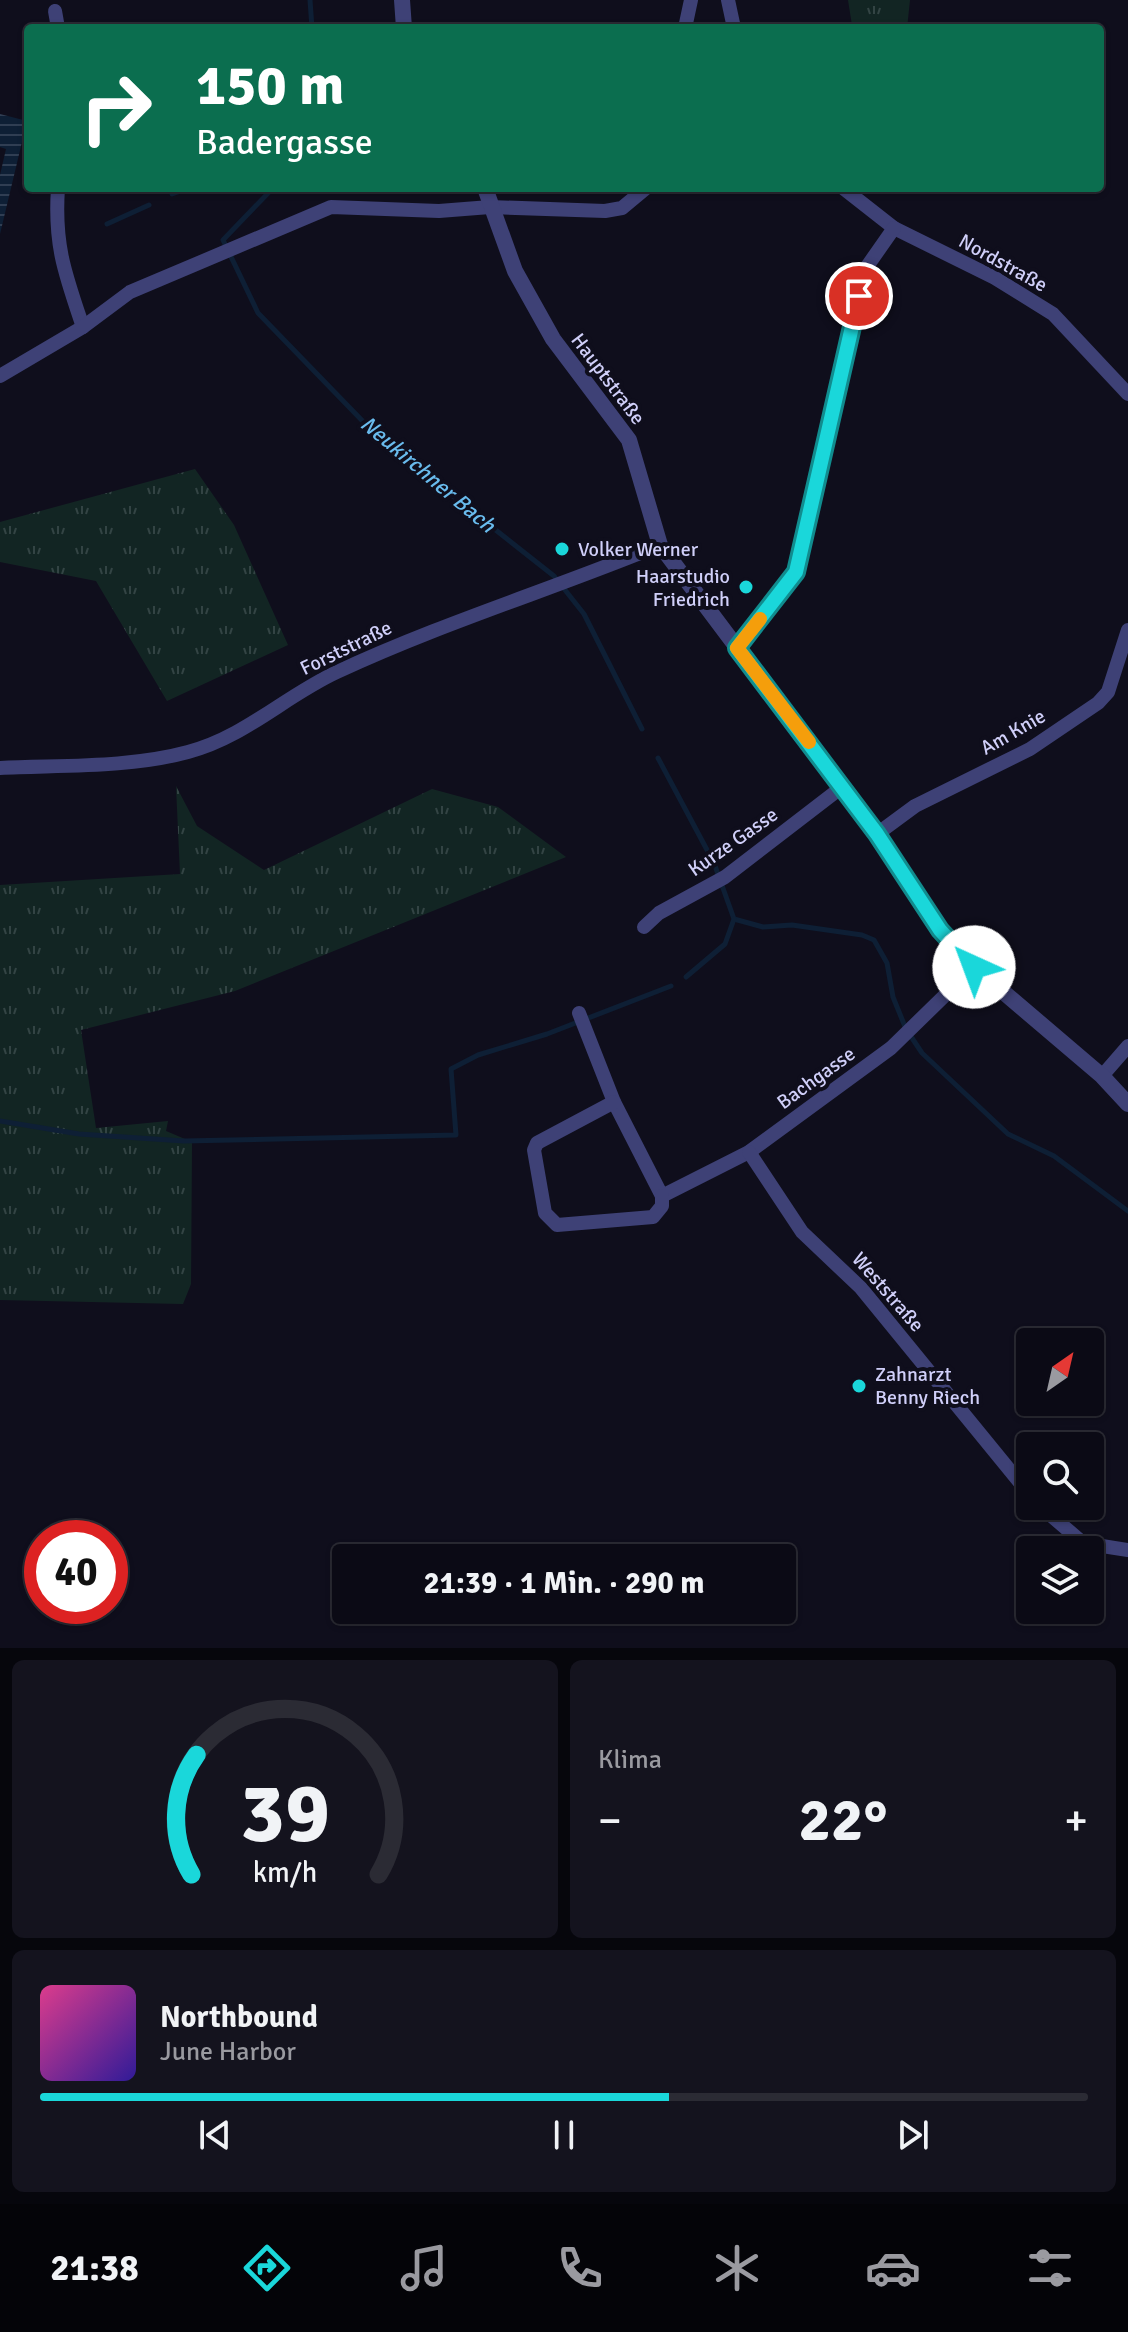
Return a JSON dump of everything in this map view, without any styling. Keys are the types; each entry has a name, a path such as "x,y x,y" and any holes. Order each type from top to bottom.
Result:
{"street":[{"path":"402,0 404,24"},
{"path":"686,24 691,0"},
{"path":"728,0 733,24"},
{"path":"55,11 57,24"},
{"path":"58,192 55,227 61,264 83,327"},
{"name":"Hauptstraße","path":"486,192 515,271 553,339 629,440 660,545 877,834 940,930 974,967 1102,1076 1128,1104"},
{"path":"0,376 83,327 130,292 331,207 439,211 490,207 605,211 622,208 641,192"},
{"name":"Nordstraße","path":"848,192 894,228 995,278 1053,314 1128,394"},
{"path":"737,648 796,572 866,268 894,228"},
{"name":"Forststraße","path":"0,768 129,761 187,753 239,734 316,682 343,669 464,617 660,545"},
{"name":"Am Knie","path":"877,834 915,806 1030,749 1098,703 1108,692 1128,630"},
{"name":"Kurze Gasse","path":"644,927 659,913 720,880 842,787"},
{"name":"Bachgasse","path":"614,1102 537,1143 534,1150 545,1213 557,1225 653,1217 662,1206 662,1196 749,1152 909,1034 974,967"},
{"path":"579,1013 614,1102 662,1196"},
{"path":"1102,1076 1128,1046"},
{"name":"Weststraße","path":"749,1152 802,1232 861,1288 1016,1478"},
{"path":"1056,1520 1083,1543 1128,1550"}],"green space":[{"path":"848,0 910,0 907,24 852,24"},
{"path":"195,469 234,525 288,645 167,701 96,581 0,562 0,522"},
{"path":"176,786 197,826 264,870 432,789 498,807 566,857 235,991 81,1030 96,1128 168,1121 166,1131 192,1142 191,1284 183,1304 0,1300 0,885 180,874"}],"water":[{"path":"0,114 24,120 24,134 0,234 0,175 6,149 0,147"}],"waterway":[{"name":"Neukirchner Bach","path":"310,0 312,24"},
{"path":"172,194 178,192"},
{"name":"Neukirchner Bach","path":"269,192 223,240 258,313 379,438 554,576 584,614 642,729"},
{"path":"107,224 149,205"},
{"name":"Neukirchner Bach","path":"658,758 714,863 734,919 763,927 792,925 862,935 874,940 887,963 893,997 906,1029 922,1053 1008,1134 1054,1156 1128,1211"},
{"path":"686,977 725,944 734,919"},
{"path":"0,1121 79,1134 184,1141 456,1135 451,1069 478,1055 547,1034 671,986"}],"slow traffic":[{"path":"760,619 737,648 809,742"}],"place":[{"name":"Volker Werner","path":"562,549"},
{"name":"Haarstudio Friedrich","path":"746,587"},
{"name":"Zahnarzt Benny Riech","path":"859,1386"}],"route":[{"path":"859,296 796,572 737,648 877,834 940,930 974,967"}]}
